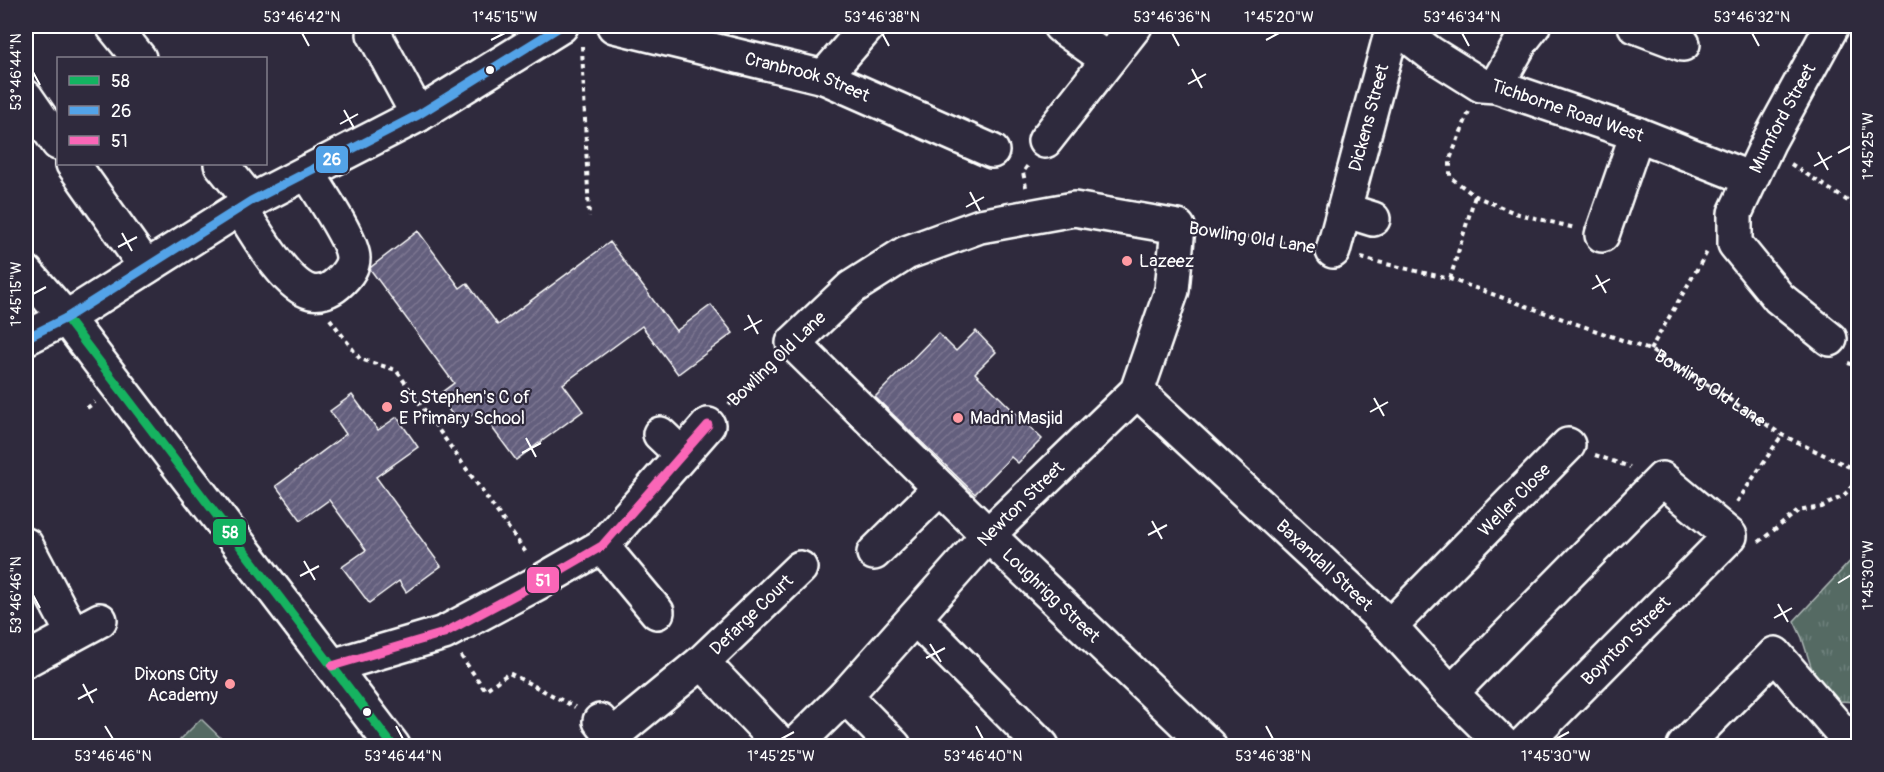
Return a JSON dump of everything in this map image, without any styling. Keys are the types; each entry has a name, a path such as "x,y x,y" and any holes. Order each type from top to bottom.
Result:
{"street":[{"path":"113,26 138,57"},
{"name":"Cranbrook Street","path":"614,26 824,76 992,151"},
{"path":"824,76 868,26"},
{"path":"1060,26 1108,60"},
{"path":"1045,141 1135,26"},
{"name":"Tichborne Road West","path":"1394,26 1430,53 1488,85 1637,134 1751,179"},
{"name":"Dickens Street","path":"1333,251 1359,214 1394,26"},
{"path":"1488,85 1533,26"},
{"path":"1635,26 1683,44"},
{"name":"Mumford Street","path":"1735,213 1769,141 1832,26"},
{"path":"26,338 66,318 246,205 571,32"},
{"path":"374,34 418,114"},
{"path":"26,97 57,142"},
{"path":"1602,236 1637,134"},
{"path":"74,165 146,267"},
{"path":"222,165 276,262 294,282 310,292 325,291 336,285 348,273 353,258 348,242 307,172"},
{"name":"Bowling Old Lane","path":"793,343 851,288 906,253 980,226 1074,208 1178,227"},
{"path":"1735,213 1735,244 1779,298 1830,339"},
{"name":"Newton Street","path":"794,747 844,696 988,536 1137,391 1172,290 1178,227"},
{"path":"26,272 66,318 393,747"},
{"name":"Loughrigg Street","path":"793,343 988,536 1209,747"},
{"name":"Baxandall Street","path":"1137,391 1390,626 1451,693 1505,747"},
{"path":"332,666 444,633 602,546 671,444 708,425"},
{"name":"Weller Close","path":"1390,626 1568,445"},
{"path":"1451,693 1662,479 1725,532"},
{"path":"874,553 940,489"},
{"name":"Boynton Street","path":"1522,747 1725,532"},
{"path":"26,545 86,627 26,660"},
{"path":"602,546 657,612"},
{"name":"Defarge Court","path":"600,721 612,736 702,662 800,568"},
{"path":"915,618 1042,747"},
{"path":"1684,747 1775,654 1842,736"},
{"name":"Defarge Court","path":"702,662 782,747"},
{"path":"844,696 894,747"}],"path":[{"path":"571,32 589,216"},
{"path":"1488,85 1450,159 1450,177 1475,196 1515,213 1602,236"},
{"path":"1031,217 1023,172 1045,141"},
{"path":"1769,141 1783,158 1804,174 1857,207 1858,220"},
{"path":"1450,279 1475,196"},
{"path":"1650,350 1707,253 1735,213"},
{"name":"Bowling Old Lane","path":"1178,227 1333,251 1450,279 1650,350 1782,435 1858,471"},
{"path":"325,315 334,323 360,358 396,370 545,579"},
{"name":"Bowling Old Lane","path":"708,425 793,343"},
{"path":"1782,435 1725,532 1747,551 1798,511 1821,507 1843,496 1858,481"},
{"path":"1568,445 1662,479"},
{"path":"444,633 485,690 509,673 600,721"}],"green space":[{"path":"1858,553 1858,702 1838,701 1815,679 1794,621"},
{"path":"201,719 229,746 174,746"}],"building":[{"path":"418,231 460,288 467,283 498,325 610,242 676,331 711,305 733,333 678,374 642,326 563,384 583,411 516,460 479,410 459,424 438,395 454,383 370,269"},
{"name":"Madni Masjid","path":"976,331 996,352 975,373 1042,439 1018,463 1011,457 975,494 875,397 938,333 956,351"},
{"path":"352,395 378,430 397,417 418,447 376,477 441,566 406,592 399,581 369,603 342,567 366,550 329,500 301,520 276,486 346,434 330,411"}],"transit line":[{"name":"26","path":"26,338 66,318 251,201 418,115 561,26"},
{"name":"58","path":"66,318 393,746"},
{"name":"51","path":"332,666 444,633 602,546 708,425"}],"place":[{"name":"Lazeez","path":"1127,261"},
{"name":"St Stephen's C of E Primary School","path":"387,407"},
{"name":"Madni Masjid","path":"958,418"},
{"name":"Dixons City Academy","path":"230,684"}]}
